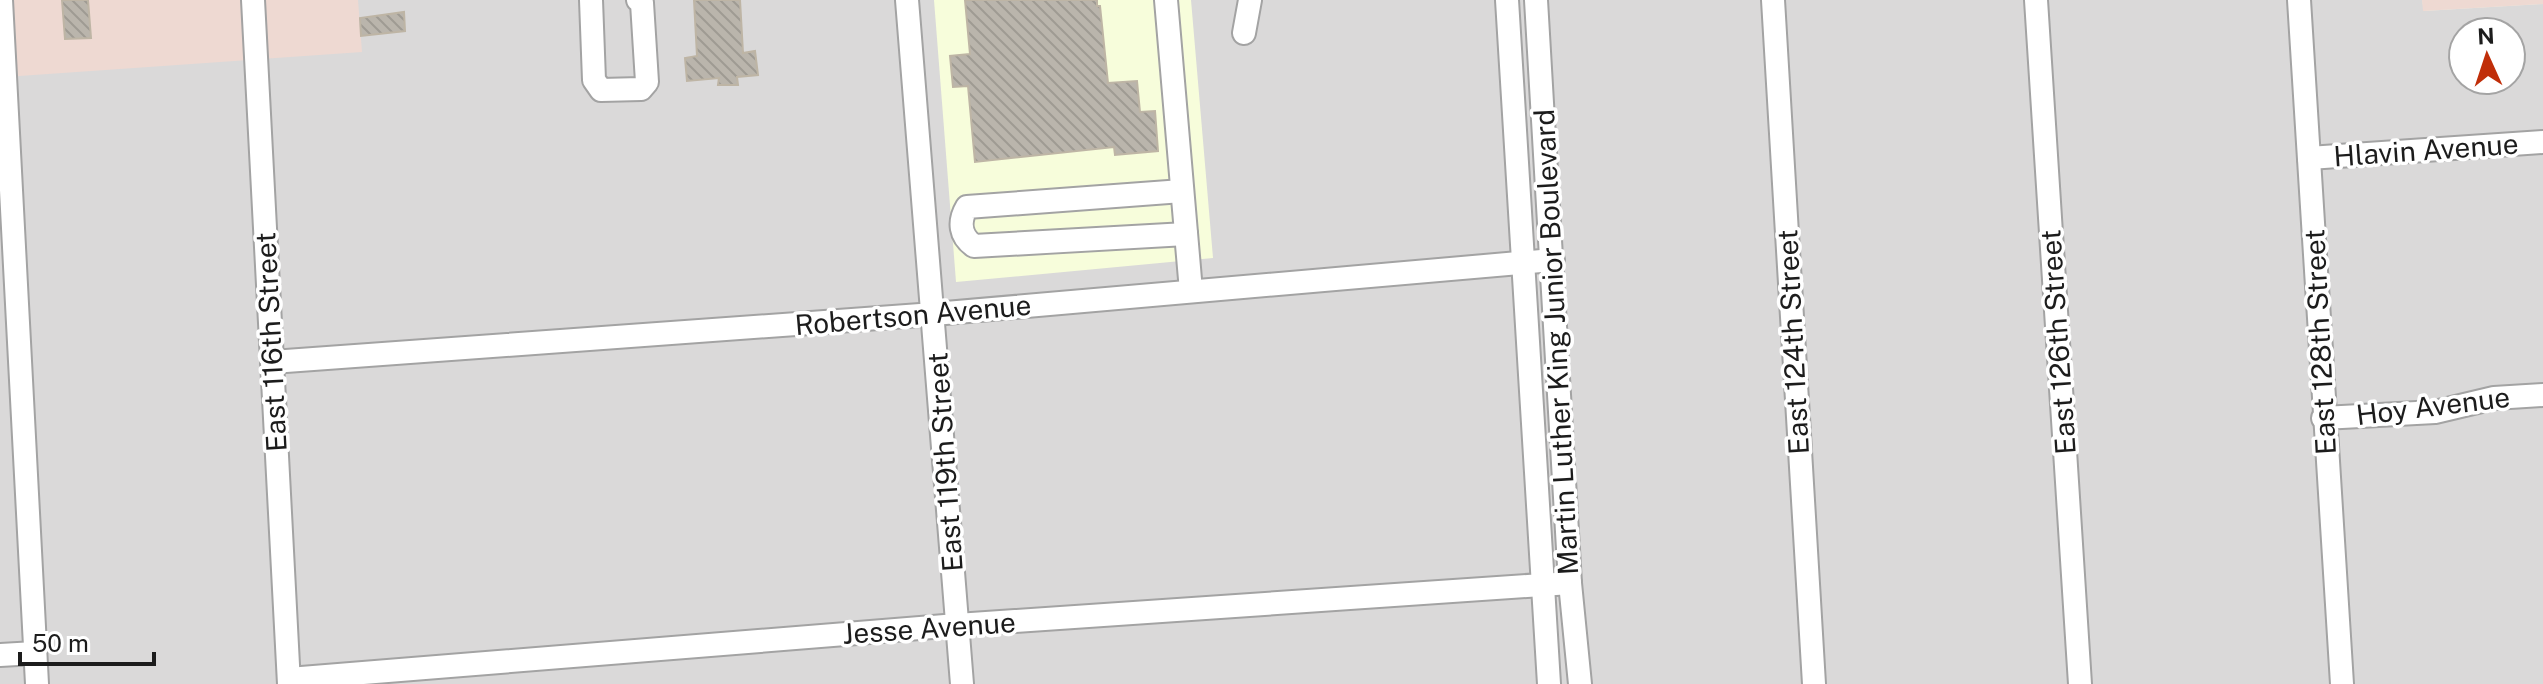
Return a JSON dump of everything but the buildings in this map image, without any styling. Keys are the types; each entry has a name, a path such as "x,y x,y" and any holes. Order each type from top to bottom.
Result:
{"street":[{"path":"1,0 5,176 23,422 37,684"},
{"name":"East 116th Street","path":"253,0 289,681"},
{"path":"591,0 594,80 601,90 641,89 647,82 642,3 638,0"},
{"name":"East 119th Street","path":"907,0 962,684"},
{"path":"1166,0 1191,291"},
{"path":"1244,33 1250,0"},
{"name":"Martin Luther King Junior Boulevard","path":"1507,0 1549,684"},
{"name":"Martin Luther King Junior Boulevard","path":"1536,0 1570,583 1580,684"},
{"name":"East 124th Street","path":"1773,0 1814,684"},
{"name":"East 126th Street","path":"2036,0 2080,684"},
{"name":"East 128th Street","path":"2299,0 2342,684"},
{"name":"Hlavin Avenue","path":"2309,158 2543,142"},
{"path":"1182,191 967,207 961,227 965,239 974,246 1186,234"},
{"name":"Robertson Avenue","path":"272,362 934,314 1553,260"},
{"name":"Hoy Avenue","path":"2323,418 2435,412 2494,398 2543,395"},
{"path":"0,424 23,422"},
{"name":"Jesse Avenue","path":"289,681 957,625 1570,583"},
{"path":"0,655 35,653"}],"shaded area":[{"path":"0,0 2422,0 2424,11 2543,4 2543,684 0,684"},
{"path":"1,0 358,0 362,52 5,77"},
{"path":"934,0 1191,0 1213,258 956,282"},
{"path":"2422,0 2543,0 2543,4 2423,11"}]}
